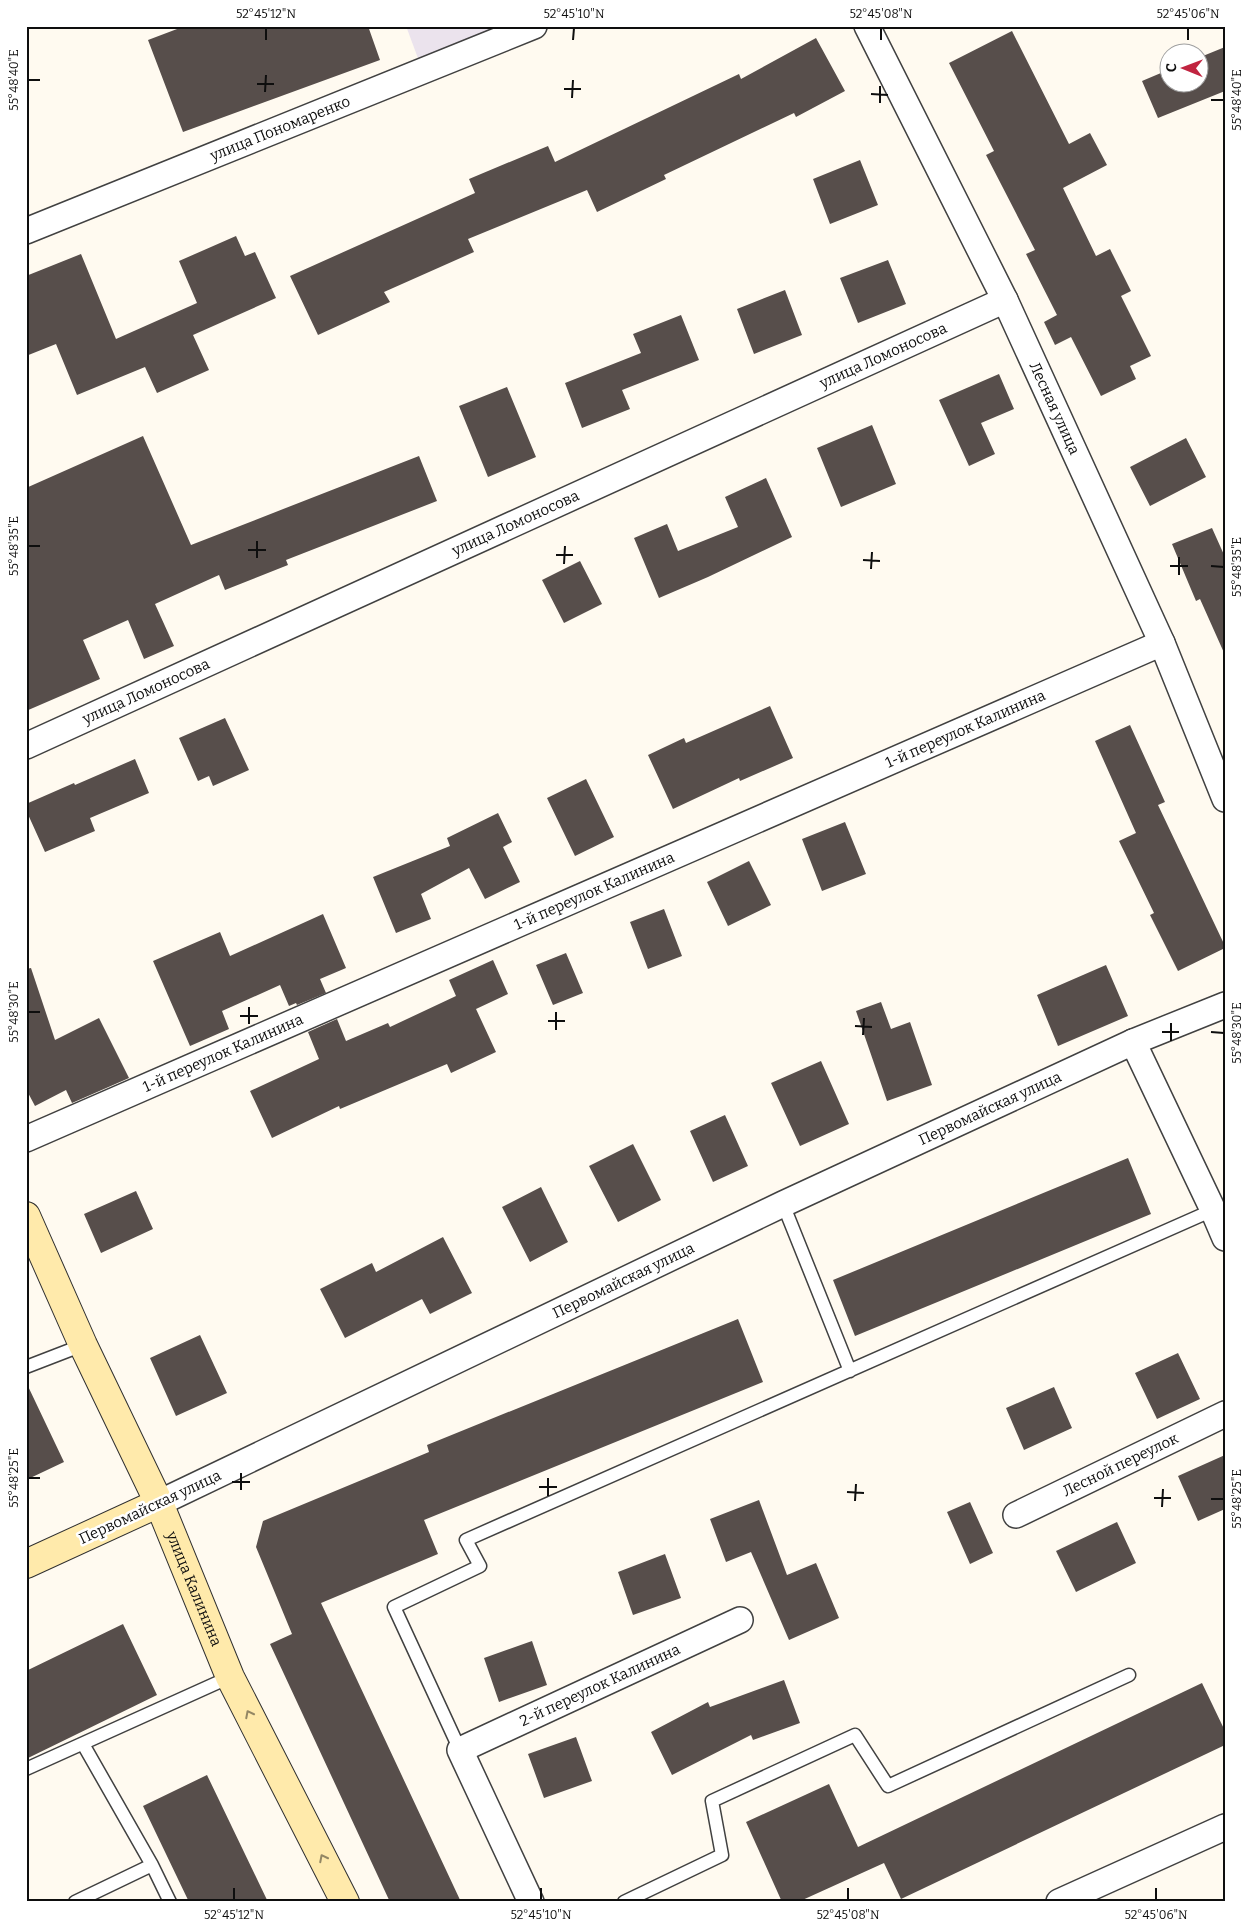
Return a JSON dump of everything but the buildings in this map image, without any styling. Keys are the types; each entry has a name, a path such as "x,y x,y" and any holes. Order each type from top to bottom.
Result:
{"street":[{"name":"улица Пономаренко","path":"26,231 534,26"},
{"name":"Лесная улица","path":"867,26 1005,300 1162,644 1225,800"},
{"name":"улица Ломоносова","path":"26,746 1005,300"},
{"name":"1-й переулок Калинина","path":"26,1139 1162,644"},
{"name":"Первомайская улица","path":"26,1564 160,1503 783,1204 1133,1042 1225,1006"},
{"path":"1133,1042 1225,1238"},
{"name":"улица Калинина","path":"26,1216 83,1345 160,1503 230,1677 345,1902"},
{"name":"Лесной переулок","path":"1016,1516 1225,1414"},
{"name":"2-й переулок Калинина","path":"460,1750 740,1620"},
{"path":"460,1750 531,1902"},
{"path":"1059,1902 1225,1827"}],"lane":[{"path":"783,1204 850,1371"},
{"path":"460,1750 394,1607 480,1566 466,1540 1213,1210"},
{"path":"26,1367 83,1345"},
{"path":"624,1902 722,1855 712,1802 855,1734 888,1786 1129,1674"},
{"path":"26,1769 230,1677"},
{"path":"83,1744 152,1865 170,1902"},
{"path":"75,1902 152,1865"}],"shaded area":[{"path":"406,26 510,26 419,61"}]}
